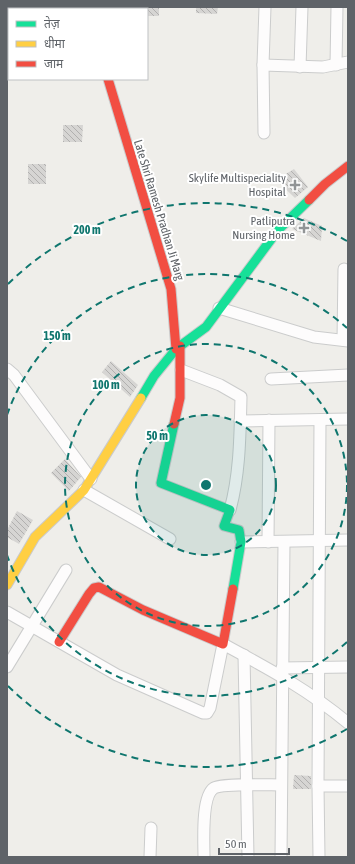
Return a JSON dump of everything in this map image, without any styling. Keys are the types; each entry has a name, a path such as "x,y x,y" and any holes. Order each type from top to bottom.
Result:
{"street":[{"path":"264,133 265,7"},
{"path":"300,67 302,7"},
{"path":"336,65 337,7"},
{"path":"264,65 300,67 336,65 348,62"},
{"name":"Late Shri Ramesh Pradhan Ji Marg","path":"108,80 171,289 181,370 180,398 161,483 230,510"},
{"path":"7,585 35,537 84,490 154,376 178,348 206,327 278,230 325,184 348,166"},
{"path":"219,308 314,337 346,340 344,269"},
{"path":"7,369 14,375 91,479"},
{"path":"7,612 117,675 205,714 210,708 241,542 239,530 224,526 234,495 239,458 241,397 220,385 181,370"},
{"path":"271,379 348,375"},
{"path":"240,421 348,419"},
{"path":"268,542 269,420"},
{"path":"319,857 318,698 320,420"},
{"path":"84,490 170,539"},
{"path":"241,542 348,540"},
{"path":"281,857 284,542"},
{"path":"7,667 66,570"},
{"path":"59,642 89,594 94,588 98,587 142,610 223,644 282,672 318,698 348,723"},
{"path":"244,655 248,857"},
{"path":"282,672 348,667"},
{"path":"204,857 206,806 209,794 213,788 219,786 281,785"},
{"path":"318,786 348,786"},
{"path":"150,857 151,828"}],"building":[{"path":"159,7 159,16 148,16 147,8"},
{"path":"196,7 218,7 217,14 196,13"},
{"path":"63,125 83,125 82,142 63,142"},
{"path":"28,164 46,164 46,184 28,184"},
{"path":"294,169 308,187 295,198 276,180"},
{"path":"304,218 322,226 321,241 292,229"},
{"path":"111,361 138,385 130,397 102,372"},
{"path":"65,459 81,477 69,491 51,473"},
{"path":"17,511 33,520 19,544 7,537 7,530"},
{"path":"294,775 311,776 311,789 293,789"}],"traffic: fast":[{"path":"141,398 154,376 176,349 206,327 278,230 309,200"},
{"path":"174,424 161,483 230,510 224,526 239,530 241,542 233,589"}],"traffic: slow":[{"path":"7,585 35,537 84,490 141,398"}],"traffic: jam":[{"path":"108,80 171,289 176,349"},
{"path":"309,200 325,184 348,166"},
{"path":"174,424 180,398 180,346"},
{"path":"59,642 89,594 94,588 99,587 143,610 223,644 233,589"}],"place":[{"name":"Skylife Multispeciality Hospital","path":"295,185"},
{"name":"Patliputra Nursing Home","path":"304,228"}]}
